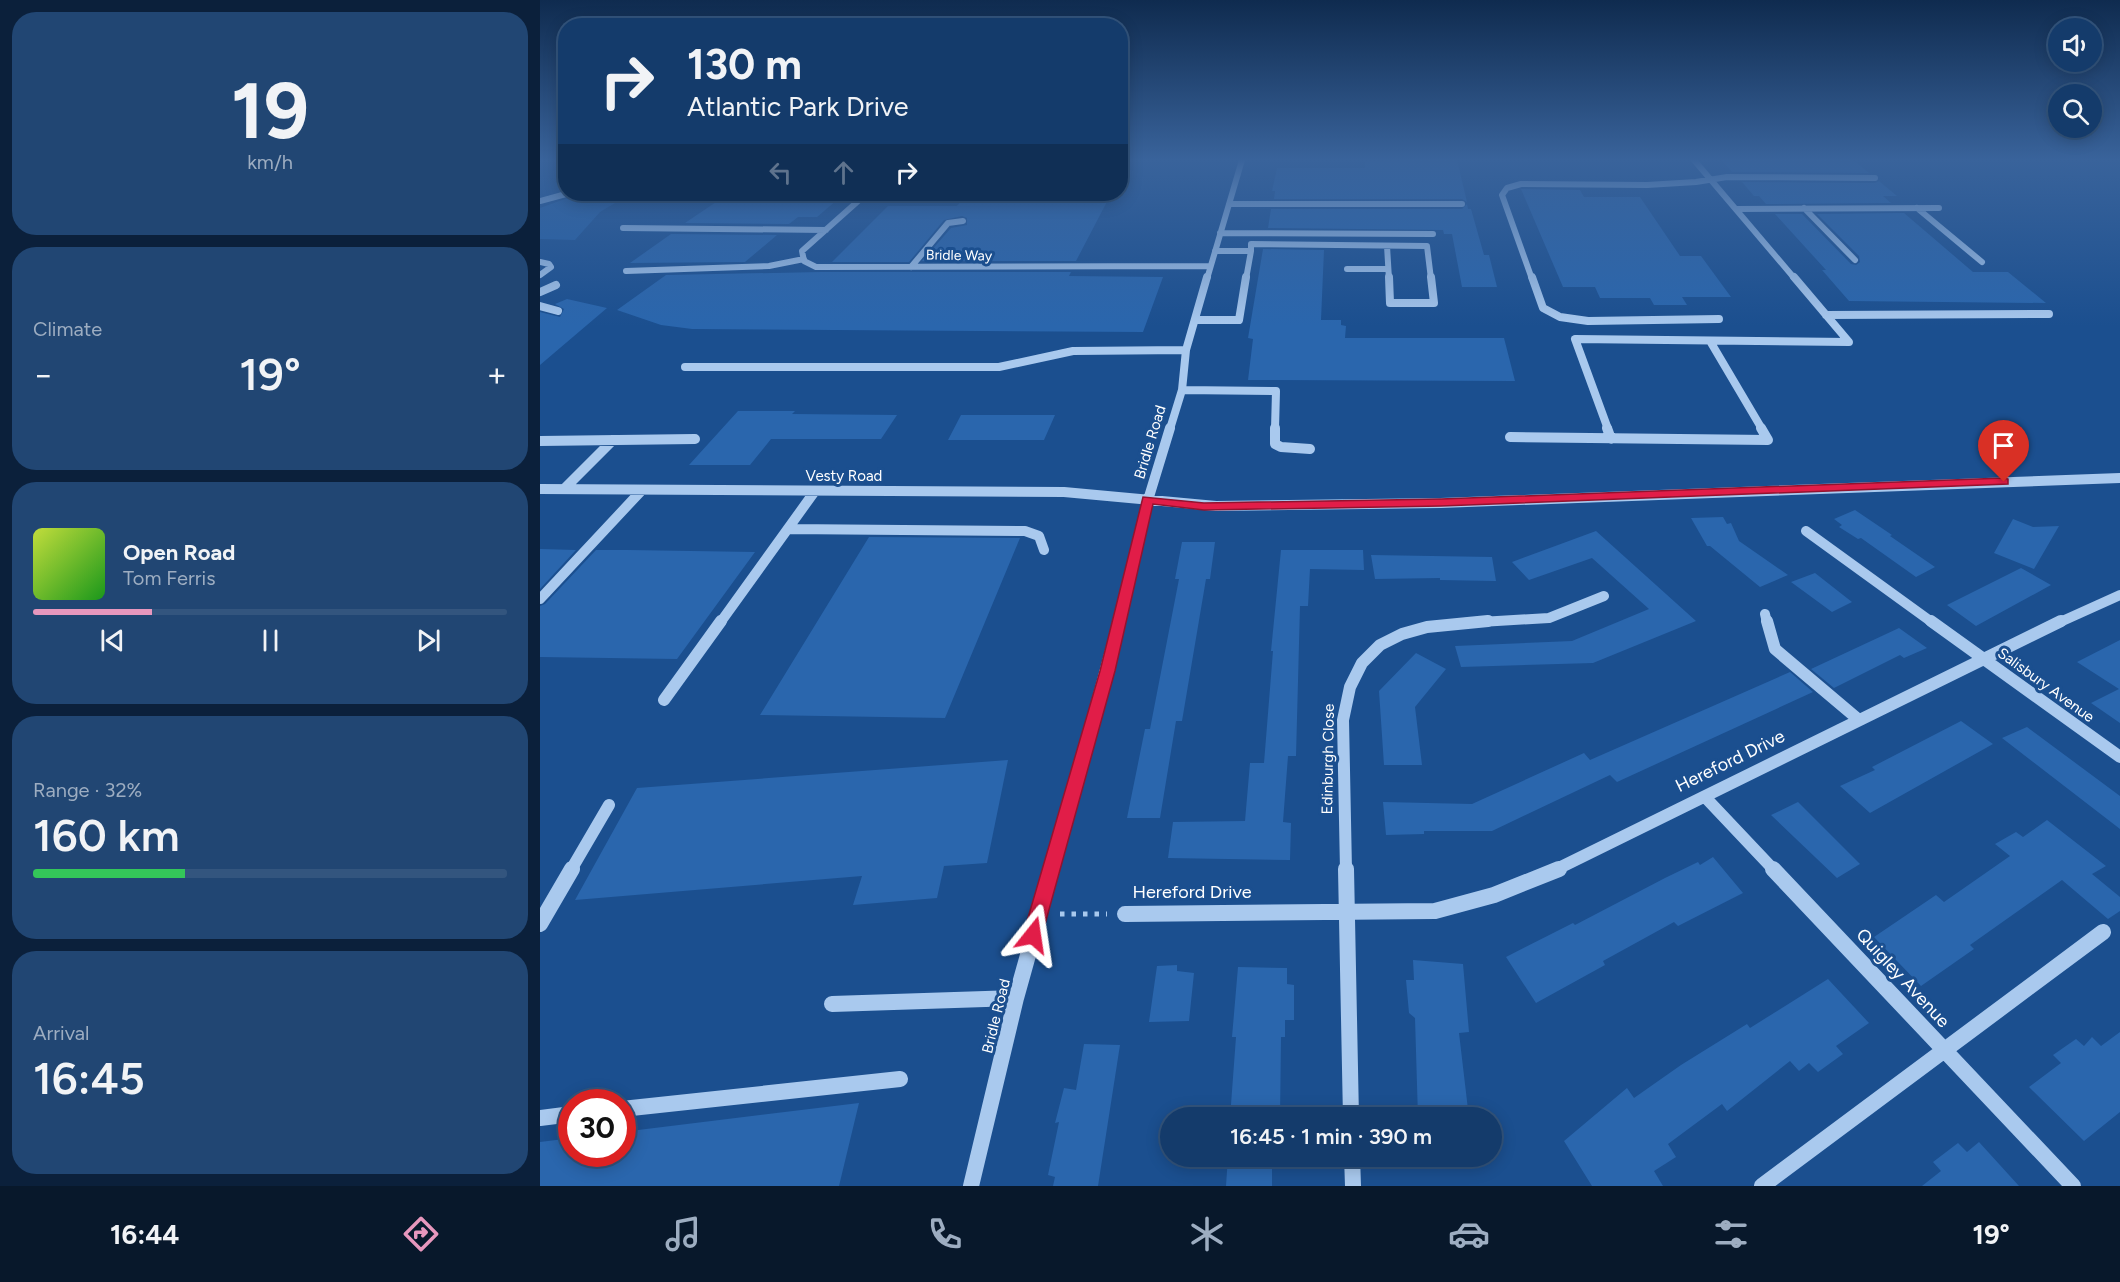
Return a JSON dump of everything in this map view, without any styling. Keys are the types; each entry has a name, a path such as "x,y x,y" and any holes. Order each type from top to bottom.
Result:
{"street":[{"path":"626,271 769,266 804,259 802,251 842,215"},
{"name":"Bridle Road","path":"971,1186 1038,914 1107,671 1148,500 1182,390 1186,350 1225,215"},
{"path":"1509,215 1543,308 1560,317 1588,321 1719,319"},
{"path":"1611,439 1575,339 1849,342 1741,215"},
{"path":"1811,215 1855,260"},
{"path":"1926,215 1982,262"},
{"path":"911,267 948,223 963,221"},
{"path":"623,228 826,230"},
{"path":"1220,233 1433,234"},
{"path":"1195,320 1239,320 1251,244 1427,246 1434,303 1390,303 1387,246"},
{"path":"1215,251 1251,251"},
{"name":"Bridle Way","path":"804,259 816,267 1210,266"},
{"path":"540,262 549,264 551,267 540,275"},
{"path":"1347,269 1388,269"},
{"path":"540,292 556,285"},
{"path":"540,306 558,311"},
{"path":"1829,318 2049,314"},
{"path":"1510,437 1768,440 1710,341"},
{"path":"686,367 999,367 1073,351 1186,350"},
{"path":"1182,390 1276,391 1275,444 1281,447 1310,448"},
{"path":"540,441 695,439"},
{"path":"564,489 613,440"},
{"name":"Vesty Road","path":"540,489 1064,492 1204,506 1441,503 2120,478"},
{"path":"540,599 642,490"},
{"path":"664,700 815,491"},
{"path":"788,529 1025,531 1039,536 1044,550"},
{"name":"Salisbury Avenue","path":"1806,531 2120,758"},
{"name":"Hereford Drive","path":"1125,914 1436,911 1464,906 1507,892 1705,797 1983,658 2120,595"},
{"name":"Edinburgh Close","path":"1346,913 1343,720 1345,698 1358,668 1379,648 1395,637 1426,625 1549,618 1604,596"},
{"path":"1765,614 1775,649 1859,720"},
{"name":"Quigley Avenue","path":"1705,797 2073,1186"},
{"path":"540,924 609,805"},
{"path":"1346,913 1351,1107"},
{"path":"1762,1186 1945,1052 2103,932"},
{"path":"832,1004 1016,998"},
{"path":"636,1107 900,1079"},
{"path":"540,1118 558,1116"},
{"path":"1352,1167 1353,1186"}],"path":[{"name":"Hereford Drive","path":"1038,914 1125,914"}],"shaded area":[{"path":"540,215 597,215 575,240 540,239"}],"building":[{"path":"696,215 819,215 798,217 789,224 685,223"},
{"path":"879,215 1100,215 1076,261 922,261 951,228 967,225 967,218 962,216 944,220 909,262 832,262"},
{"path":"1270,215 1473,215 1484,255 1489,255 1497,287 1462,287 1452,234 1444,234 1443,230 1268,228"},
{"path":"1532,215 1652,215 1680,256 1701,256 1731,297 1682,297 1687,305 1654,305 1650,298 1600,298 1595,287 1563,287"},
{"path":"1776,215 1803,215 1851,264 1856,265 1860,262 1859,256 1818,215 1907,215 1973,272 2008,272 2046,303 1849,301 1822,270 1826,270"},
{"path":"671,234 777,235 745,262 630,263"},
{"path":"1263,249 1324,250 1321,320 1341,320 1341,325 1346,326 1345,338 1504,338 1515,381 1248,380 1253,339 1248,338"},
{"path":"821,272 1071,272 1069,276 1163,277 1143,332 692,329 661,325 617,310 666,275"},
{"path":"567,299 607,308 540,365 540,312 560,317 564,309 555,304"},
{"path":"738,411 897,415 881,439 771,439 750,465 689,465"},
{"path":"961,415 1055,415 1044,440 948,440"},
{"path":"1855,510 1935,567 1916,577 1861,538 1858,539 1839,527 1842,525 1834,519"},
{"path":"1723,517 1727,524 1731,523 1739,541 1788,575 1760,587 1710,546 1707,546 1691,518"},
{"path":"2013,519 2033,527 2059,526 2034,569 1994,553"},
{"path":"1596,531 1696,621 1593,663 1461,667 1455,646 1572,641 1649,609 1592,558 1529,580 1512,562"},
{"path":"869,537 1020,538 945,718 760,715"},
{"path":"1182,542 1215,542 1210,579 1206,579 1182,721 1176,721 1160,818 1127,818 1145,729 1150,729 1179,579 1175,579"},
{"path":"540,549 576,550 540,589"},
{"path":"596,550 755,552 677,659 540,657 540,606 545,604"},
{"path":"1281,550 1363,550 1364,570 1310,569 1308,606 1300,606 1296,756 1288,756 1283,822 1291,823 1290,860 1168,858 1173,822 1245,821 1250,763 1264,763 1273,651 1271,651"},
{"path":"1371,555 1492,557 1496,581 1440,580 1440,578 1375,579"},
{"path":"2021,568 2051,585 1976,626 1947,605"},
{"path":"1815,573 1852,602 1832,612 1791,582"},
{"path":"1899,628 1927,648 1904,658 1900,655 1834,688 1811,669"},
{"path":"2120,640 2120,723 2091,703 2119,689 2077,662"},
{"path":"1416,653 1446,669 1415,707 1422,765 1384,765 1379,691"},
{"path":"1790,672 1813,692 1617,782 1610,775 1492,831 1424,831 1424,834 1386,835 1383,802 1472,804 1584,753 1590,760"},
{"path":"1961,721 1993,744 1870,813 1840,786 1875,770 1872,767"},
{"path":"2027,727 2120,796 2120,829 2002,738"},
{"path":"1008,760 987,863 944,866 937,898 853,905 862,876 575,900 637,788"},
{"path":"1798,802 1860,864 1837,878 1771,815"},
{"path":"2047,820 2106,866 2092,874 2120,897 2120,911 2108,919 2062,880 1970,945 1974,949 1921,986 1874,937 1936,895 1944,902 2010,856 1995,844 2016,832 2023,837"},
{"path":"1713,857 1743,893 1678,926 1674,922 1603,961 1605,965 1536,1003 1506,957 1573,923 1575,925 1698,862 1700,865"},
{"path":"1413,960 1463,964 1469,1032 1459,1033 1468,1107 1418,1107 1415,1018 1409,1013 1406,980 1414,980"},
{"path":"1177,965 1177,971 1194,973 1189,1021 1149,1022 1157,966"},
{"path":"1238,967 1287,968 1287,984 1294,985 1294,1020 1285,1020 1285,1037 1281,1037 1280,1107 1231,1107 1236,1037 1232,1037"},
{"path":"1828,979 1869,1023 1836,1046 1843,1054 1818,1072 1809,1063 1799,1071 1790,1061 1727,1111 1722,1104 1668,1144 1676,1157 1654,1171 1663,1186 1592,1186 1564,1141 1627,1088 1634,1098 1681,1065 1747,1024 1750,1028"},
{"path":"2120,1032 2120,1112 2084,1141 2029,1087 2061,1063 2053,1055 2076,1039 2084,1046 2092,1037 2101,1046"},
{"path":"1084,1044 1120,1045 1098,1186 1053,1186 1055,1177 1048,1175 1059,1122 1055,1123 1064,1088 1076,1090"},
{"path":"859,1103 839,1186 540,1186 540,1142 558,1140 558,1167 636,1167 636,1130"},
{"path":"1979,1142 2019,1186 1922,1186 1941,1171 1933,1162 1958,1143 1967,1152"},
{"path":"1227,1167 1272,1167 1272,1186 1226,1186"}],"route":[{"path":"1033,935 1107,671 1148,500 1204,506 1441,503 2004,482"}]}
